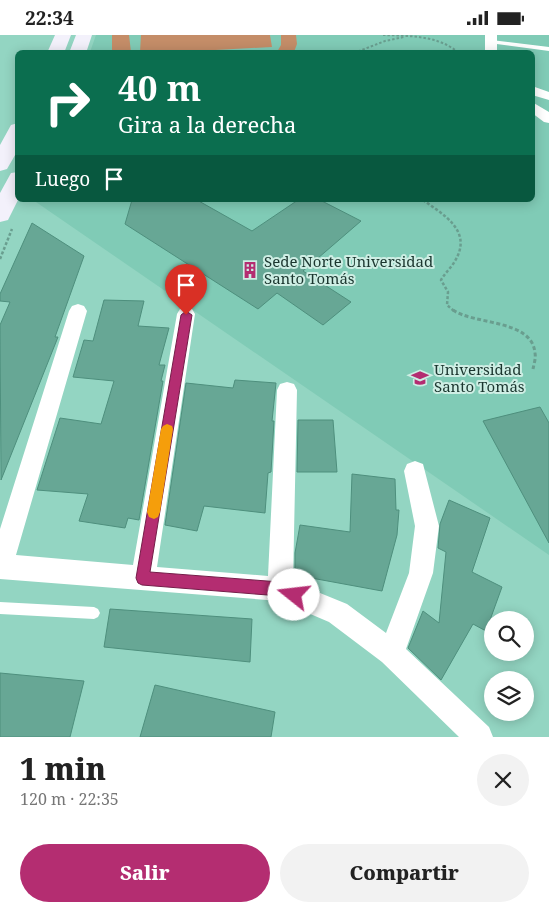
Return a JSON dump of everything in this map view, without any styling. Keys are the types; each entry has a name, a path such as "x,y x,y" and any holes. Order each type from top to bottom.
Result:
{"main road":[{"path":"56,50 63,35"},
{"path":"78,50 84,35"},
{"path":"0,165 15,135"},
{"path":"0,215 15,184"}],"street":[{"path":"535,91 549,96"},
{"path":"535,108 549,119"},
{"path":"78,311 0,567 280,589 338,613 391,653 478,737"},
{"path":"142,578 186,315"},
{"path":"280,589 287,390"},
{"path":"391,653 420,573 427,526 415,471"}],"lane":[{"path":"491,43 549,49"},
{"path":"0,608 94,613"}],"path":[{"path":"383,35 439,38 457,50"},
{"path":"362,50 384,41 409,36"},
{"path":"426,202 446,215 456,227 462,242 456,260 441,280 448,292 448,305 456,313 516,327 531,336 538,345 539,359 533,369"}],"shaded area":[{"name":"Universidad Santo Tomás","path":"96,35 549,35 549,555 36,202 535,202 535,50 91,50"},
{"path":"112,35 129,35 131,50 112,50"},
{"path":"141,35 270,35 272,47 216,50 140,50"},
{"path":"281,35 296,35 297,44 295,50 278,50 281,45"}],"building":[{"name":"Sede Norte Universidad Santo Tomás","path":"131,202 201,202 252,231 295,202 324,202 361,221 303,271 351,302 323,325 277,293 258,309 125,224"},
{"path":"32,223 84,256 55,337 58,337 1,480 0,325 10,302 0,301 0,294"},
{"path":"104,300 144,301 138,326 169,328 159,365 165,365 161,381 163,381 139,520 128,518 125,528 79,521 88,494 37,490 60,418 101,424 114,381 73,377 84,340 93,341"},
{"path":"235,380 276,383 272,421 274,421 271,472 268,473 265,513 204,506 197,531 165,525 186,383 233,388"},
{"path":"540,407 549,423 549,543 483,421"},
{"path":"298,420 333,420 337,472 297,472"},
{"path":"352,474 395,479 396,510 399,510 397,535 382,591 295,575 295,553 300,525 350,532"},
{"path":"449,500 490,518 472,572 502,587 493,611 484,611 484,630 473,624 441,680 408,648 423,611 439,623 446,552 438,548 440,524"},
{"path":"110,609 252,619 250,662 104,647"},
{"path":"0,673 84,681 70,737 0,737"},
{"path":"155,685 275,712 271,737 140,737"}],"slow traffic":[{"path":"154,512 167,429"}],"place":[{"name":"Sede Norte Universidad Santo Tomás","path":"250,270"},
{"name":"Universidad Santo Tomás","path":"420,378"}],"route":[{"path":"186,315 142,578 280,589 294,595"}]}
